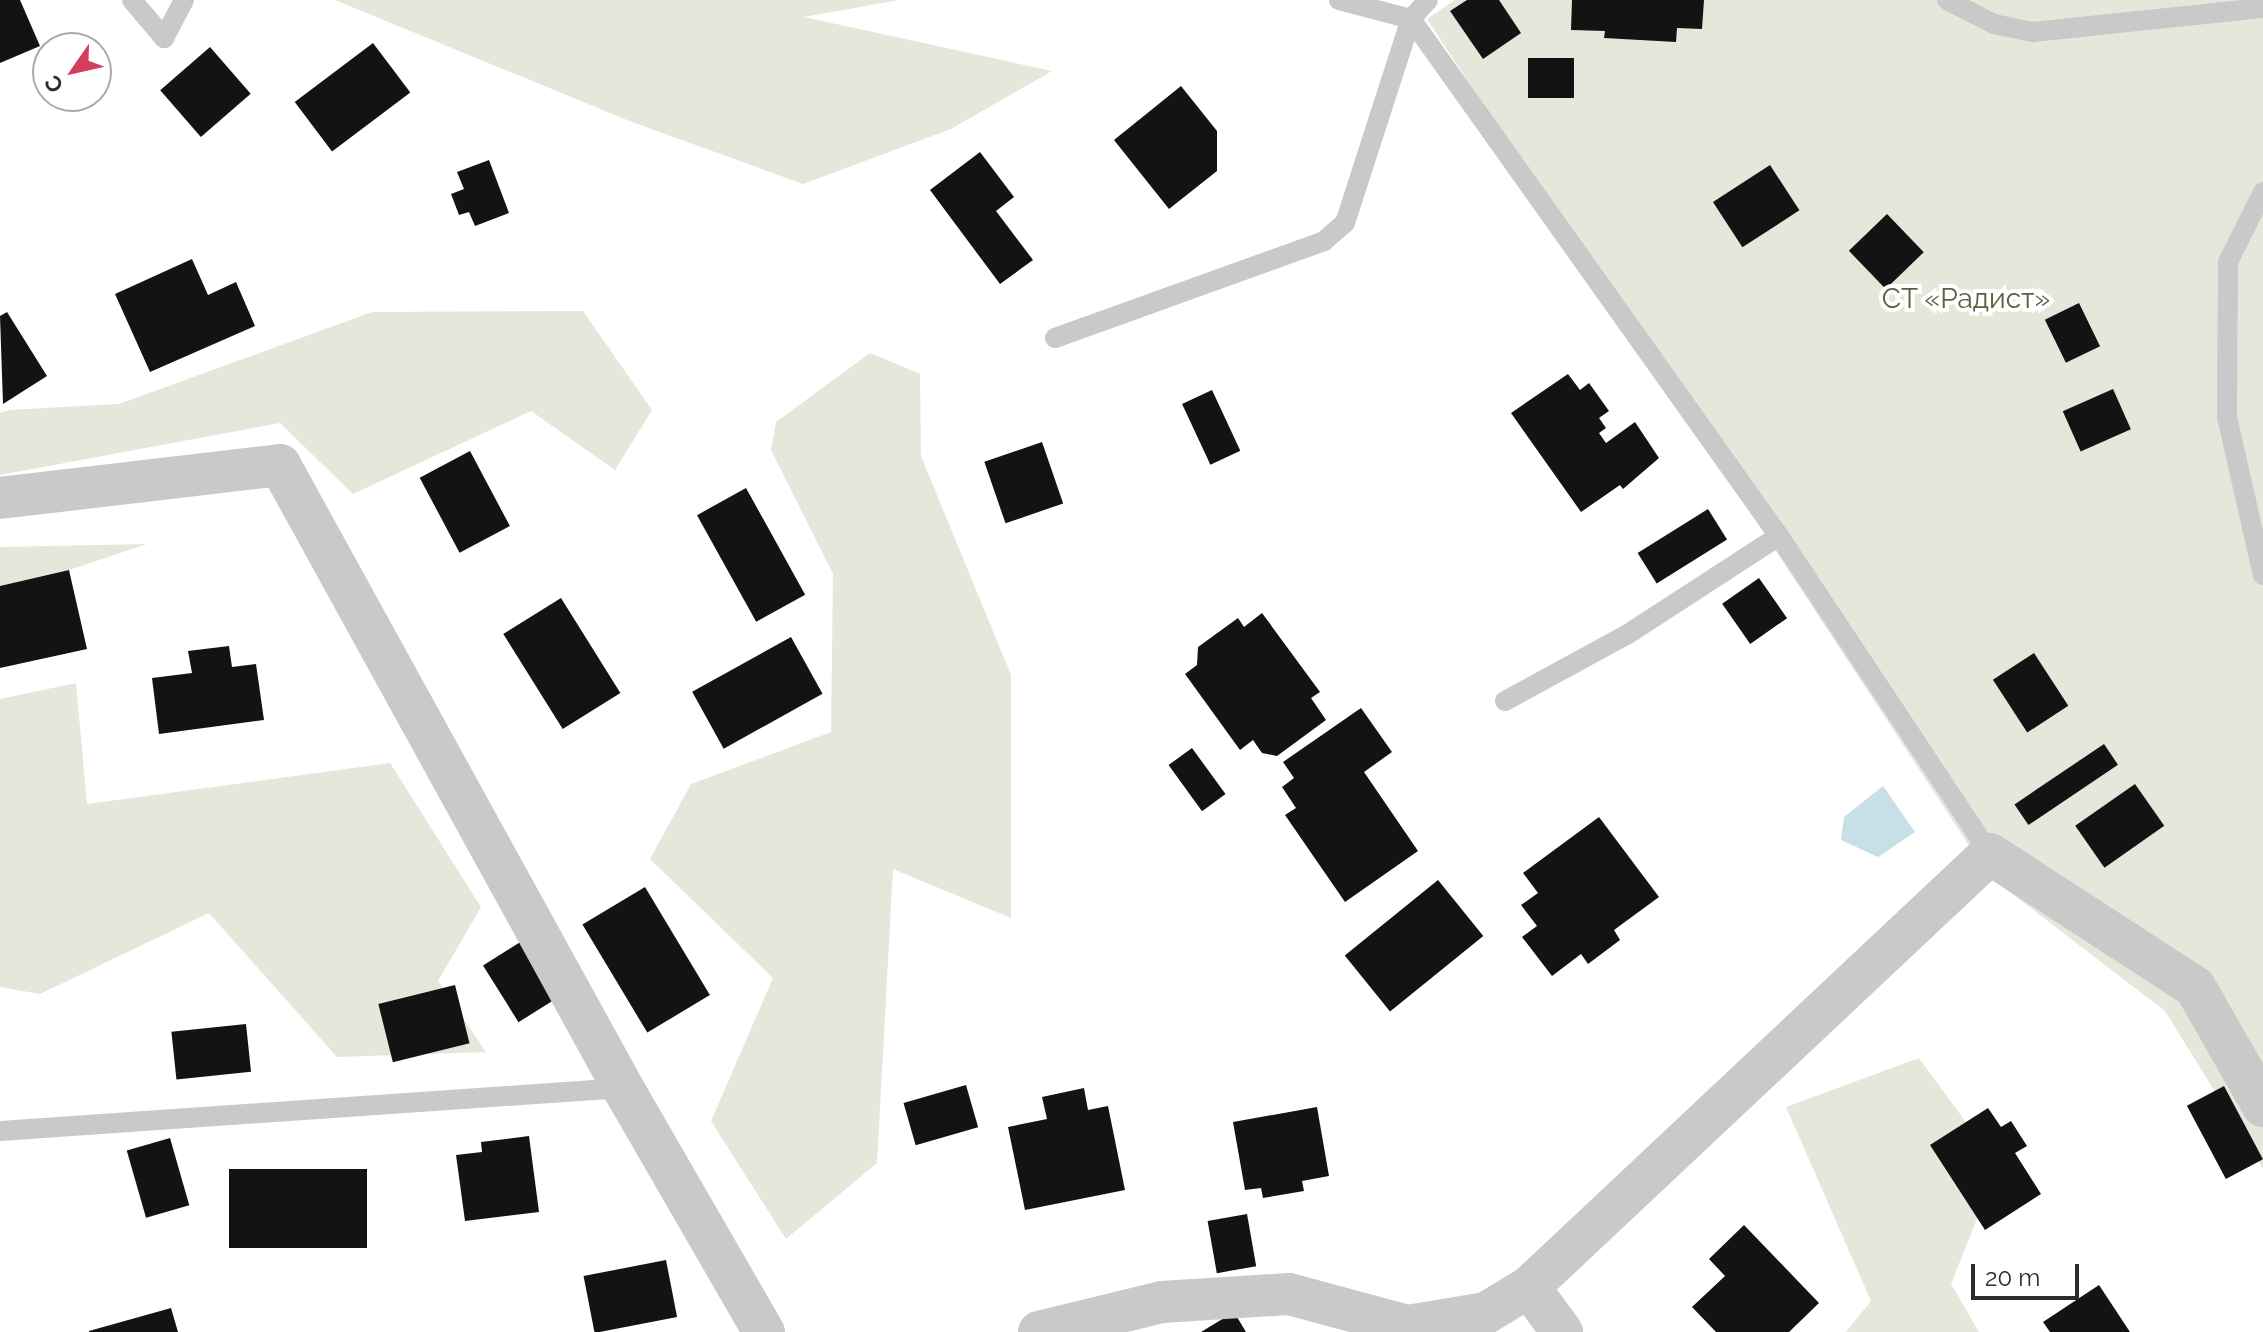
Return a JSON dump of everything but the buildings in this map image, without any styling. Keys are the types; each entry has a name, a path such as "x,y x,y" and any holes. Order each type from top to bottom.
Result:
{"street":[{"path":"0,498 280,465 623,1088 764,1332"},
{"path":"1039,1332 1162,1302 1289,1294 1408,1326 1486,1313 1529,1287 1990,854 2195,987 2263,1106"},
{"path":"1529,1287 1562,1332"}],"lane":[{"path":"132,0 164,38 184,0"},
{"path":"1339,0 1411,19 1779,536 1990,854"},
{"path":"1055,338 1324,241 1345,223 1411,19 1428,0"},
{"path":"1947,0 1994,24 2033,32 2263,8"},
{"path":"2263,192 2228,262 2227,417 2263,575"},
{"path":"1505,701 1628,634 1779,536"},
{"path":"0,1131 623,1088"}],"green space":[{"path":"335,0 899,0 804,17 1052,71 951,129 803,184 632,122"},
{"name":"СТ «Радист»","path":"1455,0 2263,0 2263,1169 2165,1011 1989,876 1427,19"},
{"path":"583,311 652,410 615,470 531,411 353,494 280,423 0,475 0,413 9,410 119,404 372,312"},
{"path":"870,353 920,374 921,456 1011,675 1011,918 893,869 877,1163 786,1239 711,1121 773,978 650,859 691,784 831,732 833,574 771,450 776,422"},
{"path":"147,544 69,570 0,586 0,547"},
{"path":"76,683 87,804 390,763 481,907 438,981 486,1052 337,1057 209,913 40,994 0,987 0,699"},
{"path":"1919,1058 1998,1166 1951,1284 1979,1332 1846,1332 1871,1301 1786,1107"}],"water":[{"path":"1883,786 1915,832 1878,857 1841,840 1844,817"}]}
